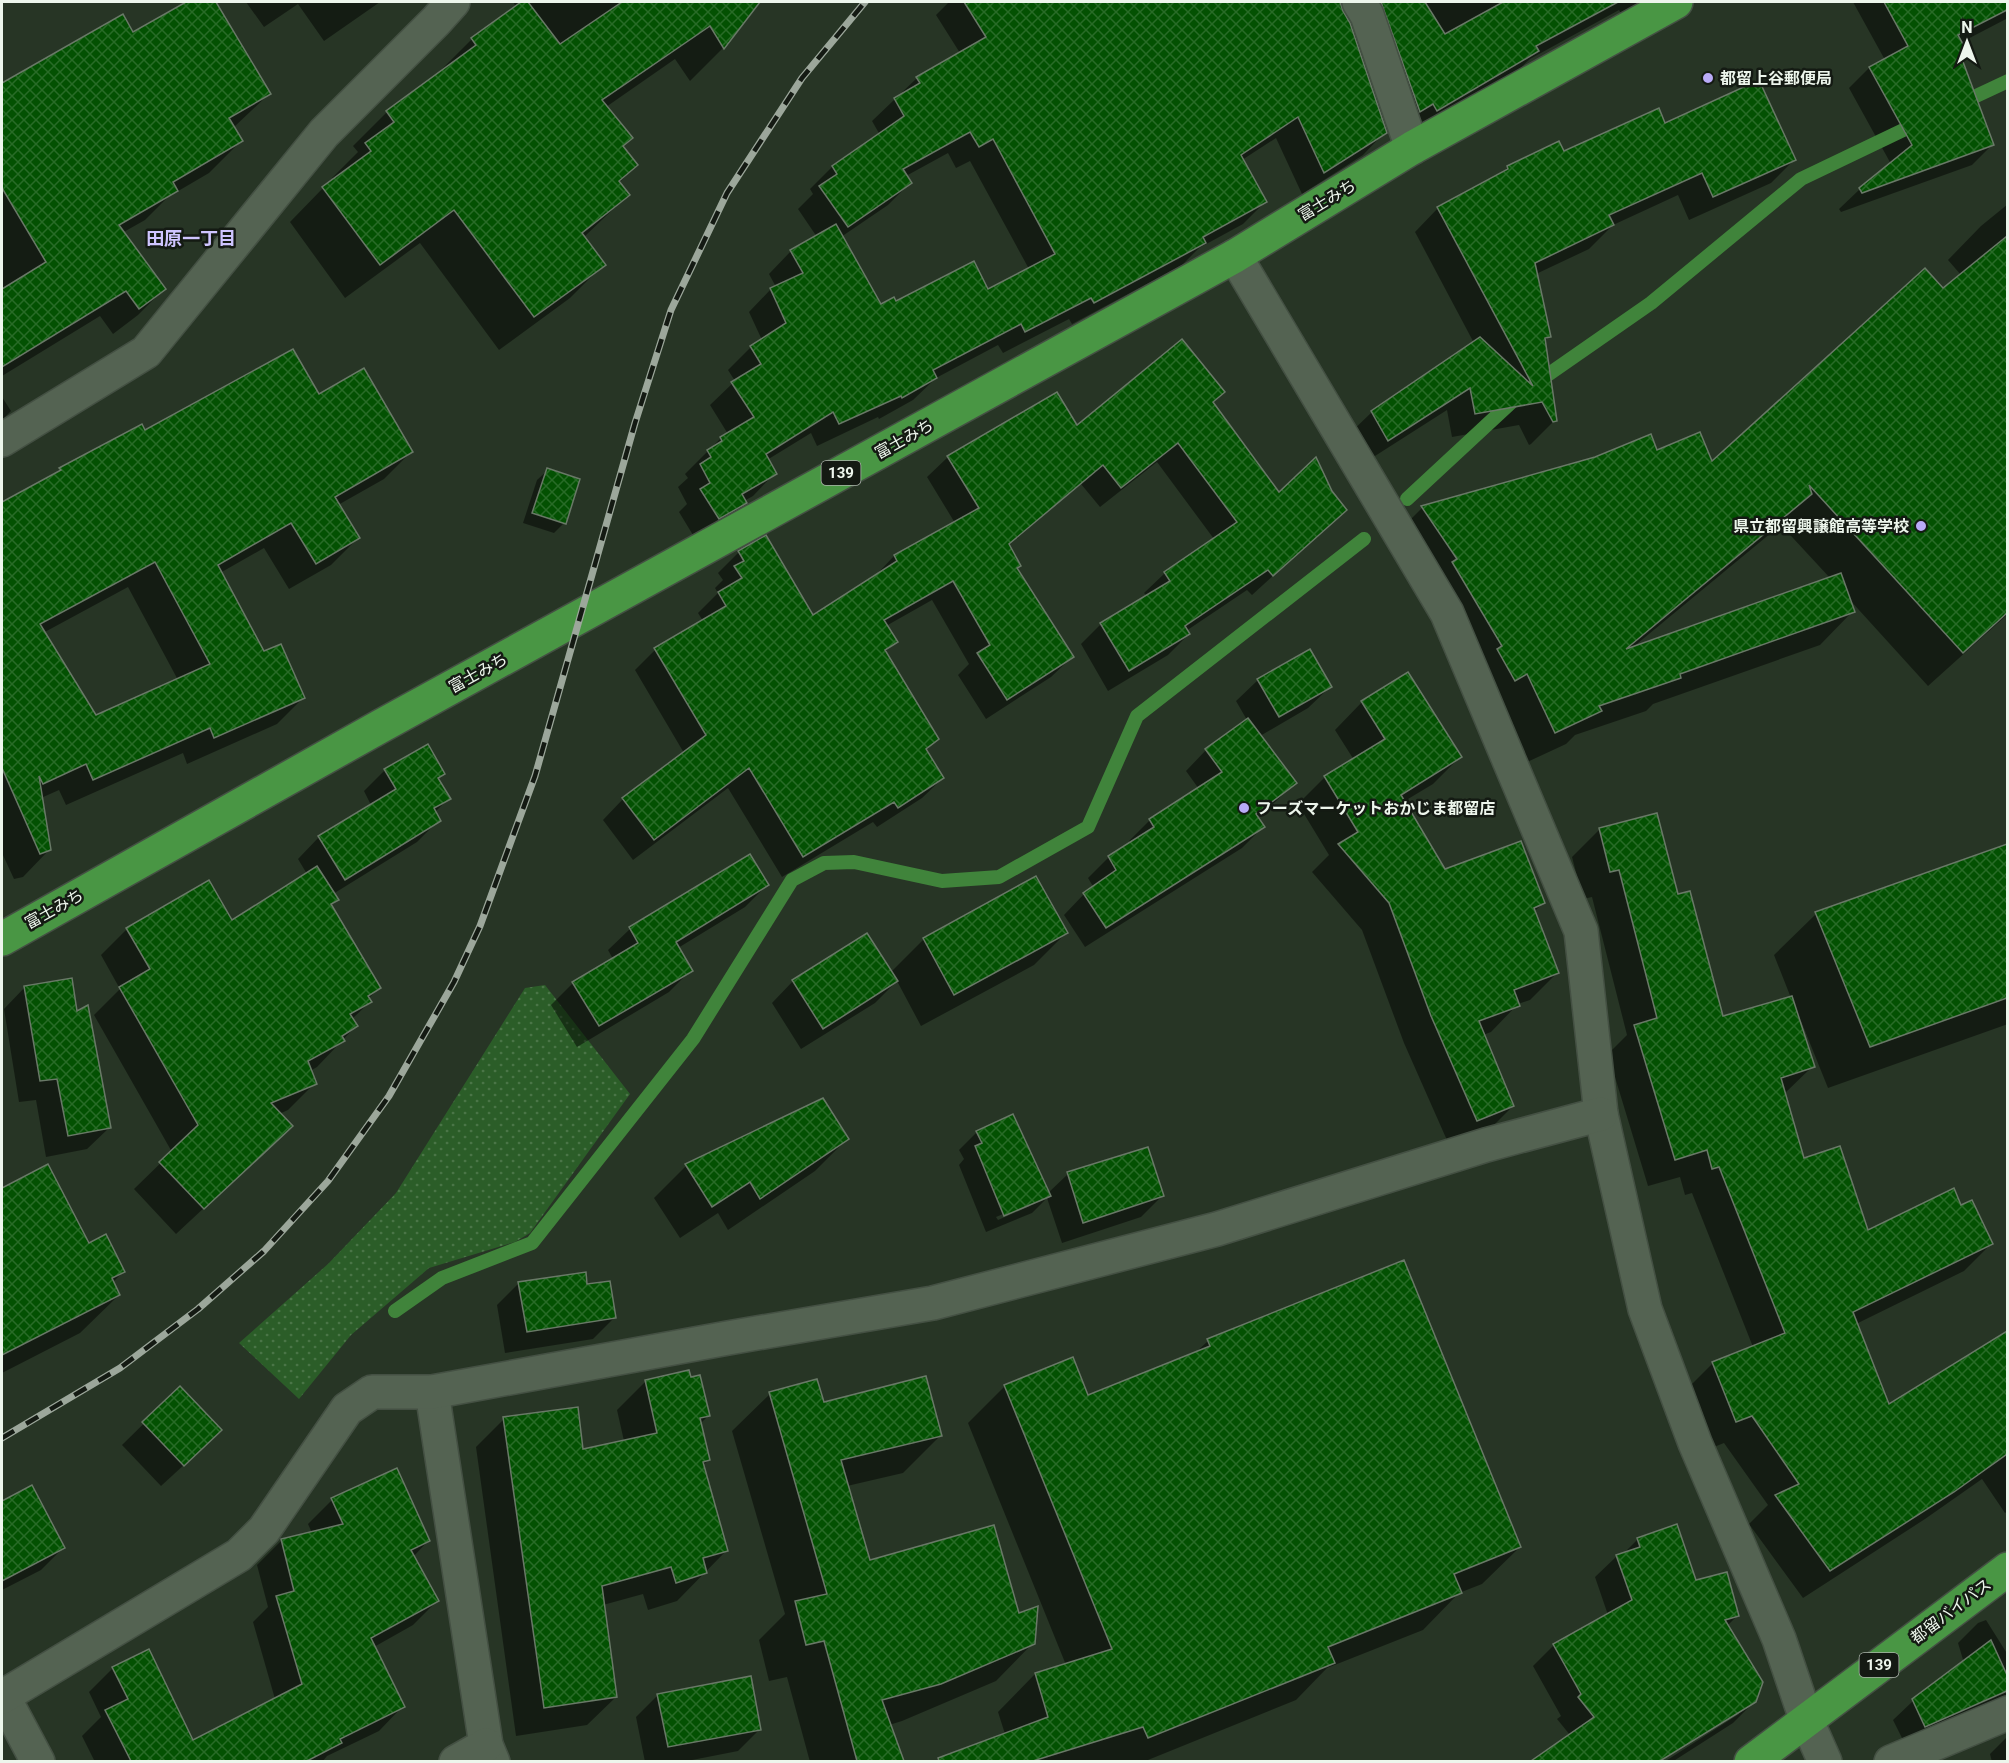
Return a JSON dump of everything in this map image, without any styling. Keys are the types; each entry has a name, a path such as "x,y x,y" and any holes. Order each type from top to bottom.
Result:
{"highway":[{"name":"富士みち","path":"2,939 381,726 1235,256 1412,148 1676,2"},
{"name":"都留バイパス","path":"1751,1761 2007,1569"}],"street":[{"path":"2,440 146,352 324,134 453,2"},
{"path":"1359,2 1367,15 1412,148"},
{"path":"1235,256 1447,612 1581,931 1600,1114 1645,1308 1695,1443 1779,1639 1806,1719 1825,1761"},
{"path":"38,1761 2,1696 239,1555 264,1530 347,1409 372,1392 432,1392 728,1338 933,1304 1217,1229 1486,1145 1600,1114"},
{"path":"432,1392 489,1753 456,1761"},
{"path":"1891,1761 2007,1713"}],"green space":[{"path":"545,985 630,1094 530,1233 515,1242 429,1268 351,1335 299,1399 239,1343 328,1264 396,1193 525,988"}],"building":[{"path":"186,2 216,2 271,94 229,118 243,141 173,182 178,191 119,225 166,289 139,309 126,291 2,367 2,289 46,262 2,188 2,83 123,14 133,32"},
{"path":"521,2 528,2 560,44 622,2 760,2 724,49 710,26 602,100 633,138 623,146 638,165 619,181 630,195 582,233 606,265 534,317 454,210 380,265 322,187 371,151 365,143 394,122 386,111 476,45 471,38"},
{"path":"964,2 1340,2 1350,23 1387,133 1324,173 1298,117 1241,155 1267,202 1203,237 1206,243 1094,303 1091,298 1025,332 1021,324 933,370 937,378 902,398 901,396 839,424 833,412 766,454 777,474 742,494 747,503 719,519 700,489 710,483 700,464 711,457 707,450 722,441 720,437 754,417 731,382 761,364 750,346 786,323 770,288 803,273 790,250 836,224 881,304 894,297 896,301 974,261 988,289 1055,254 993,139 979,147 970,132 903,169 912,183 848,227 819,186 837,174 832,166 904,116 894,98 920,83 916,77 986,37"},
{"path":"1381,2 1425,2 1445,34 1503,2 1618,2 1536,46 1539,51 1437,111 1433,104 1420,112"},
{"path":"1884,2 2007,2 2007,10 1958,35 1969,55 1962,59 1994,145 1862,193 1859,188 1912,145 1869,67 1908,46"},
{"path":"1759,80 1796,160 1713,197 1702,173 1609,215 1614,225 1535,263 1551,337 1545,338 1557,421 1553,422 1542,402 1475,414 1470,388 1388,441 1371,411 1480,337 1533,386 1437,207 1508,169 1507,166 1559,141 1564,151 1659,108 1665,123"},
{"path":"2007,236 2007,613 1963,653 1809,485 1812,494 1626,649 1841,573 1855,612 1680,674 1681,678 1599,706 1602,711 1555,733 1527,674 1515,681 1497,649 1502,646 1452,562 1457,559 1421,506 1595,457 1651,434 1657,450 1700,432 1712,461 1925,268 1943,288"},
{"path":"1182,339 1225,392 1213,402 1279,492 1316,457 1332,491 1347,510 1273,576 1268,570 1185,626 1190,634 1129,671 1100,623 1170,581 1164,572 1237,522 1178,443 1121,488 1103,465 1009,544 1021,566 1017,568 1074,657 1007,700 977,653 990,645 953,581 884,620 898,642 885,650 939,739 926,749 944,778 898,808 894,802 803,857 749,768 654,840 622,798 706,735 654,648 726,606 718,592 742,578 734,566 744,561 738,551 766,535 813,615 897,561 894,555 979,508 947,456 1057,392 1077,425"},
{"path":"293,349 319,394 364,368 413,452 335,497 360,538 316,564 291,523 218,565 264,651 281,644 305,698 214,738 210,728 93,780 86,764 43,784 39,776 51,850 40,854 2,768 2,502 61,470 59,468 142,424 145,430","holes":["155,562 210,664 96,715 40,624"]},
{"path":"547,468 580,479 566,524 532,513"},
{"path":"1310,649 1332,687 1279,717 1257,679"},
{"path":"1408,672 1462,757 1401,795 1445,869 1521,841 1545,903 1534,908 1559,973 1514,990 1520,1006 1479,1021 1514,1106 1477,1121 1431,1016 1389,903 1338,844 1358,832 1324,776 1385,739 1361,701"},
{"path":"1248,718 1297,783 1256,814 1265,827 1106,928 1083,893 1116,870 1108,856 1154,827 1149,819 1222,772 1205,749"},
{"path":"428,744 445,774 438,778 451,799 434,808 441,821 345,880 318,836 396,789 384,769"},
{"path":"1657,813 1678,894 1690,891 1723,1016 1792,996 1815,1067 1781,1078 1804,1158 1840,1146 1868,1230 1954,1188 1961,1205 1972,1200 1993,1244 1853,1312 1889,1404 2007,1331 2007,1454 1954,1492 1830,1571 1775,1495 1799,1484 1752,1416 1736,1422 1712,1362 1785,1333 1719,1167 1712,1169 1707,1150 1675,1160 1634,1025 1657,1018 1619,870 1610,872 1599,828"},
{"path":"2007,844 2007,998 1870,1047 1815,912"},
{"path":"750,854 769,885 676,942 693,971 599,1026 572,982 638,943 629,927"},
{"path":"317,866 339,900 331,904 381,988 368,996 372,1002 350,1014 358,1026 342,1036 345,1041 308,1061 317,1084 271,1103 293,1126 204,1209 159,1162 198,1125 119,987 150,969 126,928 209,880 232,920"},
{"path":"1036,876 1068,933 954,995 923,938"},
{"path":"867,933 898,981 823,1029 792,980"},
{"path":"72,978 77,1011 88,1005 111,1128 68,1136 57,1079 40,1081 24,986"},
{"path":"823,1098 849,1139 760,1199 750,1182 712,1207 685,1164"},
{"path":"1013,1114 1051,1196 1004,1216 975,1146 982,1143 976,1131"},
{"path":"1148,1147 1164,1196 1083,1223 1067,1172"},
{"path":"48,1164 89,1243 106,1234 125,1272 112,1278 120,1295 2,1355 2,1188"},
{"path":"1404,1260 1521,1547 1454,1574 1462,1593 1328,1647 1335,1663 1148,1738 1143,1727 1033,1761 939,1761 938,1758 1048,1717 1035,1673 1112,1649 1004,1385 1073,1357 1088,1395 1210,1346 1207,1339"},
{"path":"586,1272 587,1284 610,1281 616,1318 527,1332 518,1282"},
{"path":"689,1370 691,1377 700,1375 710,1416 700,1418 710,1460 703,1462 728,1551 703,1558 707,1573 676,1583 671,1567 602,1586 617,1697 544,1708 503,1417 578,1407 583,1449 657,1433 645,1380"},
{"path":"926,1376 942,1436 841,1460 870,1560 994,1525 1019,1613 1038,1606 1035,1644 941,1684 882,1700 904,1761 857,1761 824,1641 806,1645 795,1601 827,1594 769,1392 817,1379 824,1402"},
{"path":"180,1386 222,1430 184,1466 142,1422"},
{"path":"397,1468 430,1541 411,1550 439,1601 371,1638 405,1707 340,1739 342,1743 307,1761 131,1761 105,1710 128,1699 112,1667 149,1649 193,1740 302,1684 276,1596 294,1591 281,1539 343,1524 331,1498"},
{"path":"32,1485 65,1548 2,1581 2,1501"},
{"path":"1677,1524 1696,1580 1727,1572 1739,1616 1725,1620 1763,1682 1756,1702 1660,1761 1531,1761 1594,1717 1578,1697 1581,1694 1553,1644 1632,1600 1616,1555 1640,1547 1637,1538"},
{"path":"1991,1640 2007,1675 2007,1691 1925,1727 1912,1699"},
{"path":"751,1676 761,1730 668,1747 657,1694"}],"waterway":[{"path":"1959,104 2008,81"},
{"path":"1536,383 1651,303 1801,179 1920,122"},
{"path":"1407,499 1518,396"},
{"path":"395,1311 442,1278 532,1243 693,1039 792,880 824,863 854,862 942,881 999,877 1088,827 1137,716 1364,539"}],"railway":[{"path":"2,1438 120,1368 198,1309 264,1251 328,1181 389,1096 454,982 480,926 535,776 635,423 671,310 727,193 802,78 865,2"}],"place":[{"name":"都留上谷郵便局","path":"1708,78"},
{"name":"県立都留興譲館高等学校","path":"1921,526"},
{"name":"フーズマーケットおかじま都留店","path":"1244,808"}],"district":[{"name":"田原一丁目","path":"191,238"}]}
